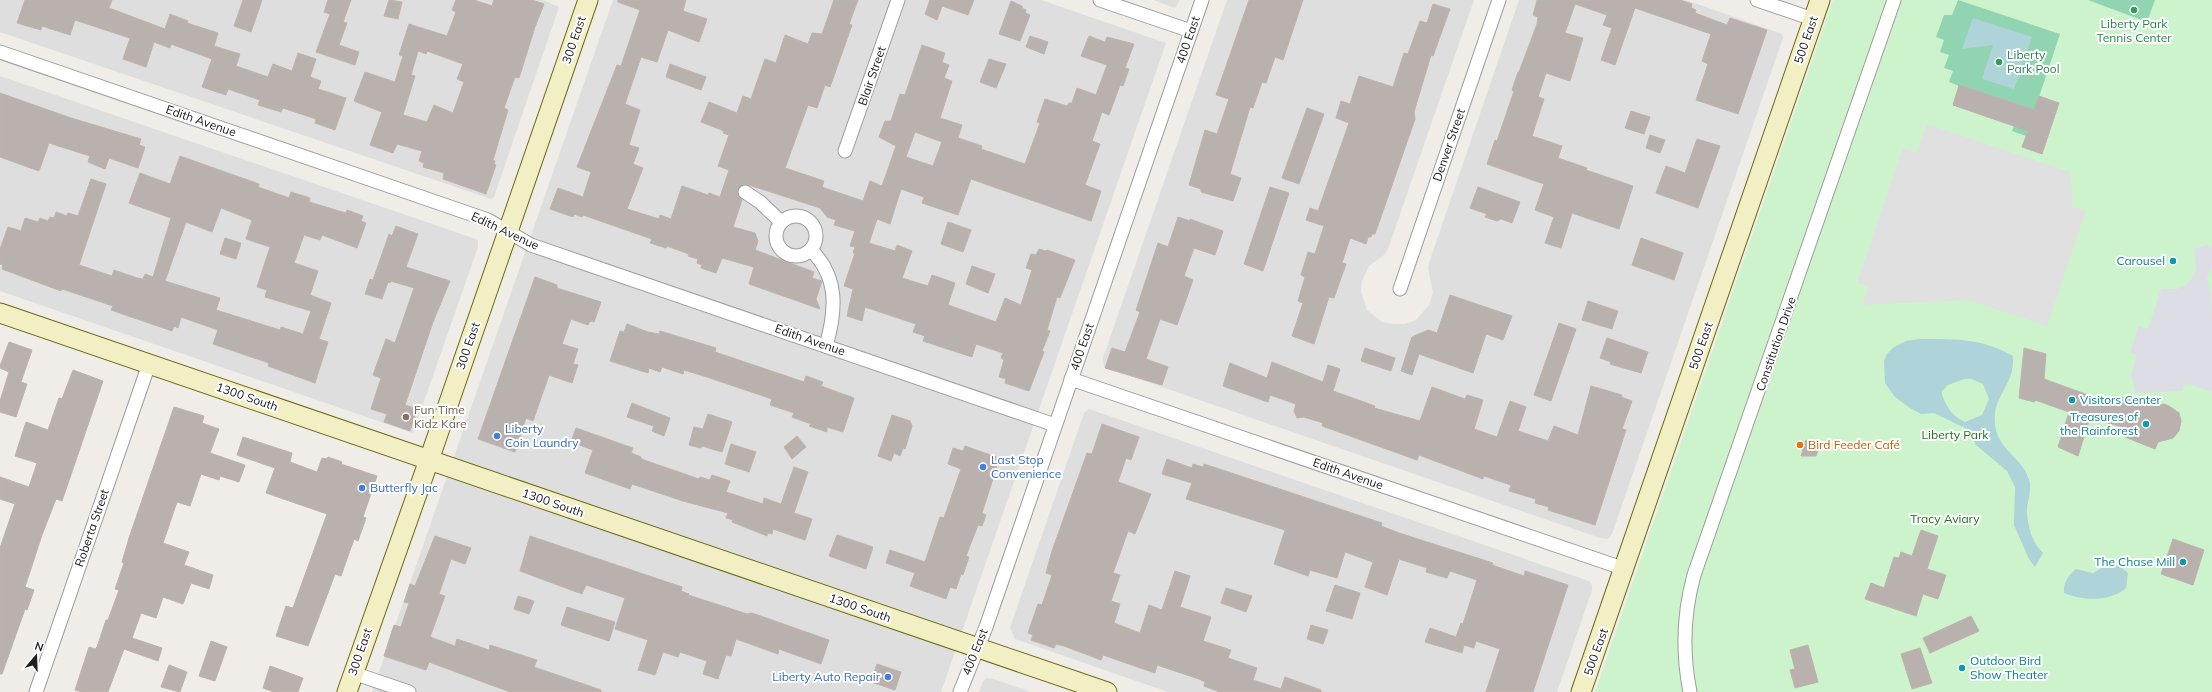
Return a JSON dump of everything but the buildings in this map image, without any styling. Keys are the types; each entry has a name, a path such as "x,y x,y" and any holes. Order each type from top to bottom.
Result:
{"street":[{"name":"300 East","path":"347,692 588,0"},
{"name":"Blair Street","path":"845,151 898,0"},
{"path":"1100,0 1191,32"},
{"name":"400 East","path":"960,692 1056,425 1202,0"},
{"name":"Denver Street","path":"1400,290 1499,0"},
{"path":"1757,0 1813,19"},
{"name":"500 East","path":"1581,692 1625,569 1820,0"},
{"name":"Constitution Drive","path":"1690,692 1684,643 1687,602 1694,575 1894,0"},
{"name":"Edith Avenue","path":"0,52 488,220 531,245 1056,425"},
{"path":"746,192 760,202 781,222"},
{"path":"798,216 810,221 816,232 815,245 811,250 799,257 785,254 776,243 777,228 781,222 798,216"},
{"path":"811,250 826,266 831,280 833,316 826,346"},
{"name":"1300 South","path":"0,313 1107,692"},
{"name":"Roberta Street","path":"36,692 148,364"},
{"name":"Edith Avenue","path":"1071,379 1625,569"},
{"path":"353,673 409,692"}],"shaded area":[{"path":"0,0 543,0 559,7 494,197 491,199 0,32"},
{"path":"613,0 1041,0 1166,43 941,692 372,692"},
{"path":"1153,0 1180,0 1175,8"},
{"path":"1227,0 1474,0 1388,249 1384,255 1369,266 1362,281 1361,291 1367,310 1382,322 1393,324 1405,324 1416,320 1429,305 1433,293 1428,268 1430,260 1519,0 1686,0 1782,34 1783,38 1612,534 1608,539 1600,538 1104,367 1103,358"},
{"path":"0,76 476,239 478,241 478,247 413,433 0,291"},
{"path":"1927,124 2070,172 2073,207 2086,211 2047,326 1968,300 1862,305 1868,287 1857,283 1903,148 1917,153"},
{"path":"2206,245 2212,246 2212,267 2207,279 2211,293 2212,312 2212,392 2185,383 2182,391 2135,393 2131,374 2137,355 2130,353 2139,326 2148,329 2161,289 2177,289 2187,284 2194,276 2196,267 2194,249"},
{"path":"1089,409 1589,581 1592,585 1592,590 1557,692 1168,692 1015,639 1010,628 1084,413"},
{"path":"987,678 1031,692 979,692 983,681"}],"green space":[{"name":"Liberty Park","path":"1833,0 2212,0 2212,692 1595,692"},
{"name":"Liberty Park Pool","path":"1958,0 2060,34 2026,136 2012,131 2014,126 1953,105 1959,86 1949,82 1953,71 1944,68 1949,55 1940,52 1944,40 1936,37 1944,15 1952,15"},
{"name":"Liberty Park Tennis Center","path":"2088,0 2155,0 2147,22"}],"water":[{"path":"1973,18 2032,37 2014,89 1982,79 1993,45 1962,49"},
{"path":"1920,339 1945,339 1968,341 2002,350 2013,356 2011,374 1996,408 1995,426 2003,445 2022,466 2027,474 2030,484 2027,510 2029,525 2036,545 2043,553 2035,567 2029,559 2014,525 2015,487 2007,471 1976,445 1967,429 1934,413 1921,414 1910,408 1895,397 1885,383 1884,361 1887,354 1894,347 1906,341","holes":["1964,379 1971,379 1983,384 1989,399 1982,415 1965,422 1950,411 1942,391 1948,385"]},
{"path":"2108,564 2118,565 2128,573 2126,588 2120,593 2104,598 2088,599 2071,596 2064,593 2064,586 2067,580 2076,569 2093,573"}],"place":[{"name":"Liberty Park Tennis Center","path":"2134,10"},
{"name":"Liberty Park Pool","path":"1999,62"},
{"name":"Carousel","path":"2173,261"},
{"name":"Visitors Center","path":"2072,400"},
{"name":"Fun Time Kidz Kare","path":"406,417"},
{"name":"Treasures of the Rainforest","path":"2146,424"},
{"name":"Liberty Coin Laundry","path":"497,436"},
{"name":"Bird Feeder Café","path":"1800,445"},
{"name":"Last Stop Convenience","path":"983,467"},
{"name":"Butterfly Jac","path":"362,488"},
{"name":"The Chase Mill","path":"2183,562"},
{"name":"Outdoor Bird Show Theater","path":"1962,668"},
{"name":"Liberty Auto Repair","path":"888,677"}],"park label":[{"name":"Tracy Aviary","path":"1945,519"}]}
